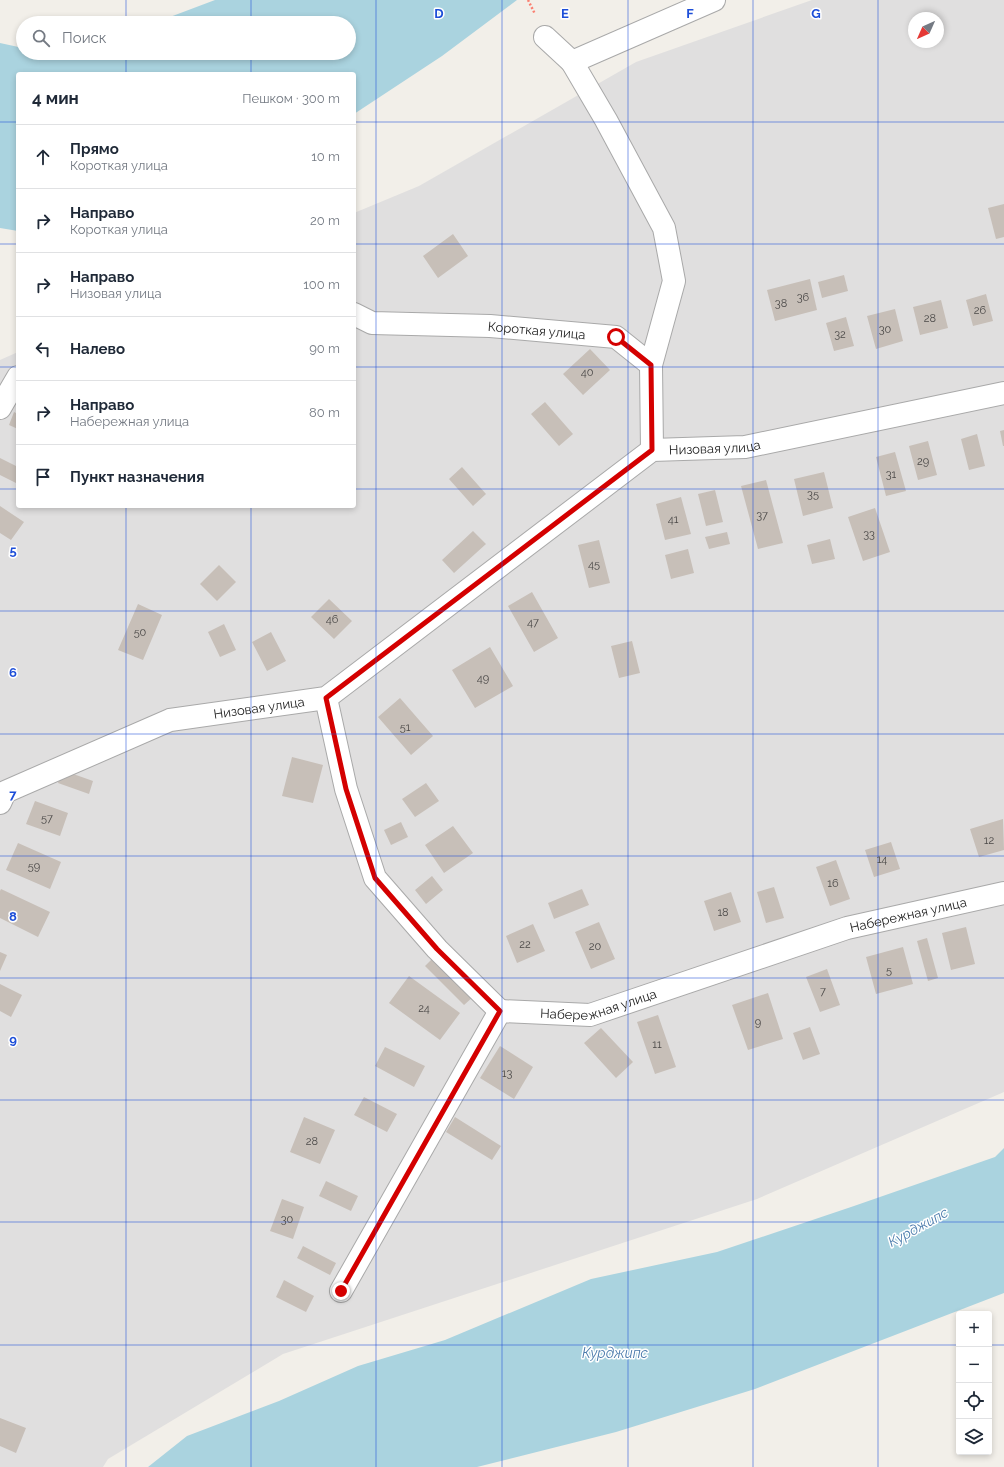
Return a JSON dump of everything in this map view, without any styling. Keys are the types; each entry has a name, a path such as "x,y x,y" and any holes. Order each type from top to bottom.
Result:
{"street":[{"path":"572,62 714,0"},
{"path":"545,38 572,62 606,120 664,228 674,281 651,365 652,450"},
{"name":"Короткая улица","path":"356,315 372,323 490,326 616,337 651,365"},
{"path":"0,408 16,380"},
{"name":"Низовая улица","path":"0,803 5,792 170,720 326,698 652,450 745,447 1004,393"},
{"path":"326,698 346,789 375,878 437,949 500,1011 341,1291"},
{"name":"Набережная улица","path":"500,1011 590,1015 847,928 1004,893"}],"shaded area":[{"path":"812,0 1004,0 1004,1092 757,1199 283,1354 108,1459 103,1467 0,1467 0,360 16,353 16,508 356,508 356,212 419,186 636,62"}],"water":[{"path":"215,0 517,0 442,56 356,113 356,72 16,72 16,231 0,228 0,43 16,46 16,60 356,60 356,16 173,16"},
{"name":"Курджипс","path":"1004,1148 1004,1293 755,1389 616,1432 477,1467 148,1467 187,1436 279,1401 358,1366 445,1340 591,1279 717,1252 995,1157"}],"building":[{"path":"1004,204 1004,237 996,239 988,208"},
{"path":"453,234 468,256 438,278 423,256"},
{"path":"844,275 848,291 822,298 818,282"},
{"path":"810,279 817,310 775,321 767,290"},
{"path":"986,294 993,321 973,326 966,300"},
{"path":"941,300 948,328 920,335 913,307"},
{"path":"895,309 903,341 876,349 867,316"},
{"path":"846,317 854,346 834,351 826,323"},
{"path":"590,349 610,370 583,395 563,374"},
{"path":"545,402 573,434 559,446 531,414"},
{"path":"14,412 16,413 16,428 9,425"},
{"path":"1004,430 1004,446 1003,446 1000,431"},
{"path":"977,434 985,466 969,470 961,439"},
{"path":"928,441 937,475 918,480 909,446"},
{"path":"895,452 906,491 886,496 876,457"},
{"path":"0,458 16,466 16,483 0,475"},
{"path":"462,467 486,494 473,506 449,479"},
{"path":"824,472 833,508 803,516 794,479"},
{"path":"766,480 783,543 758,549 741,486"},
{"path":"715,490 723,522 706,526 698,494"},
{"path":"681,497 691,534 665,540 656,504"},
{"path":"0,506 24,522 11,540 0,533"},
{"path":"875,508 890,552 863,561 848,517"},
{"path":"473,531 486,544 454,573 442,560"},
{"path":"727,532 730,544 709,549 705,537"},
{"path":"830,539 835,559 812,564 807,545"},
{"path":"599,540 610,583 589,588 578,545"},
{"path":"688,549 694,573 671,579 665,555"},
{"path":"219,565 236,582 217,601 200,584"},
{"path":"532,592 558,638 534,652 508,606"},
{"path":"329,599 352,621 334,639 311,617"},
{"path":"138,604 162,615 143,660 118,650"},
{"path":"224,624 236,650 220,657 208,632"},
{"path":"271,632 286,661 267,671 252,642"},
{"path":"632,641 640,673 619,678 611,646"},
{"path":"490,647 513,686 475,708 452,670"},
{"path":"400,698 433,736 411,755 378,717"},
{"path":"292,757 323,765 313,803 282,796"},
{"path":"62,770 93,781 89,794 58,783"},
{"path":"426,783 439,801 415,817 402,799"},
{"path":"35,801 68,813 60,836 26,824"},
{"path":"1003,819 1004,850 979,857 970,829"},
{"path":"401,822 408,837 391,845 384,830"},
{"path":"453,826 473,853 444,873 425,845"},
{"path":"891,842 900,869 874,877 865,850"},
{"path":"18,843 61,862 50,889 6,870"},
{"path":"836,860 850,899 830,906 816,867"},
{"path":"432,876 443,890 426,904 415,890"},
{"path":"774,887 784,918 766,923 757,892"},
{"path":"1,889 50,912 38,937 0,918"},
{"path":"582,889 589,905 554,919 548,903"},
{"path":"731,892 741,922 714,931 704,901"},
{"path":"599,922 615,959 591,969 575,932"},
{"path":"533,924 545,951 517,963 506,936"},
{"path":"966,927 975,964 951,970 942,933"},
{"path":"927,938 938,978 928,981 917,941"},
{"path":"903,947 913,984 876,994 866,957"},
{"path":"0,952 7,955 0,971"},
{"path":"435,956 474,996 464,1005 425,966"},
{"path":"827,969 840,1005 820,1012 806,977"},
{"path":"409,976 460,1013 440,1040 389,1003"},
{"path":"0,984 22,995 11,1017 0,1011"},
{"path":"768,993 783,1039 748,1050 732,1005"},
{"path":"658,1015 676,1067 655,1074 637,1022"},
{"path":"810,1027 820,1054 803,1060 793,1033"},
{"path":"601,1028 633,1062 616,1078 584,1043"},
{"path":"500,1046 533,1067 514,1099 480,1078"},
{"path":"385,1047 425,1066 414,1087 375,1066"},
{"path":"364,1097 397,1114 387,1132 354,1115"},
{"path":"304,1117 335,1130 320,1164 290,1152"},
{"path":"455,1117 501,1146 492,1160 446,1132"},
{"path":"326,1181 358,1196 351,1211 319,1196"},
{"path":"282,1199 304,1207 293,1239 270,1231"},
{"path":"303,1246 336,1263 330,1275 297,1258"},
{"path":"284,1280 314,1296 306,1312 276,1297"},
{"path":"0,1418 26,1428 16,1453 0,1446"}],"route":[{"path":"341,1291 500,1011 437,949 375,878 346,789 326,698 652,450 651,365 616,337"}]}
